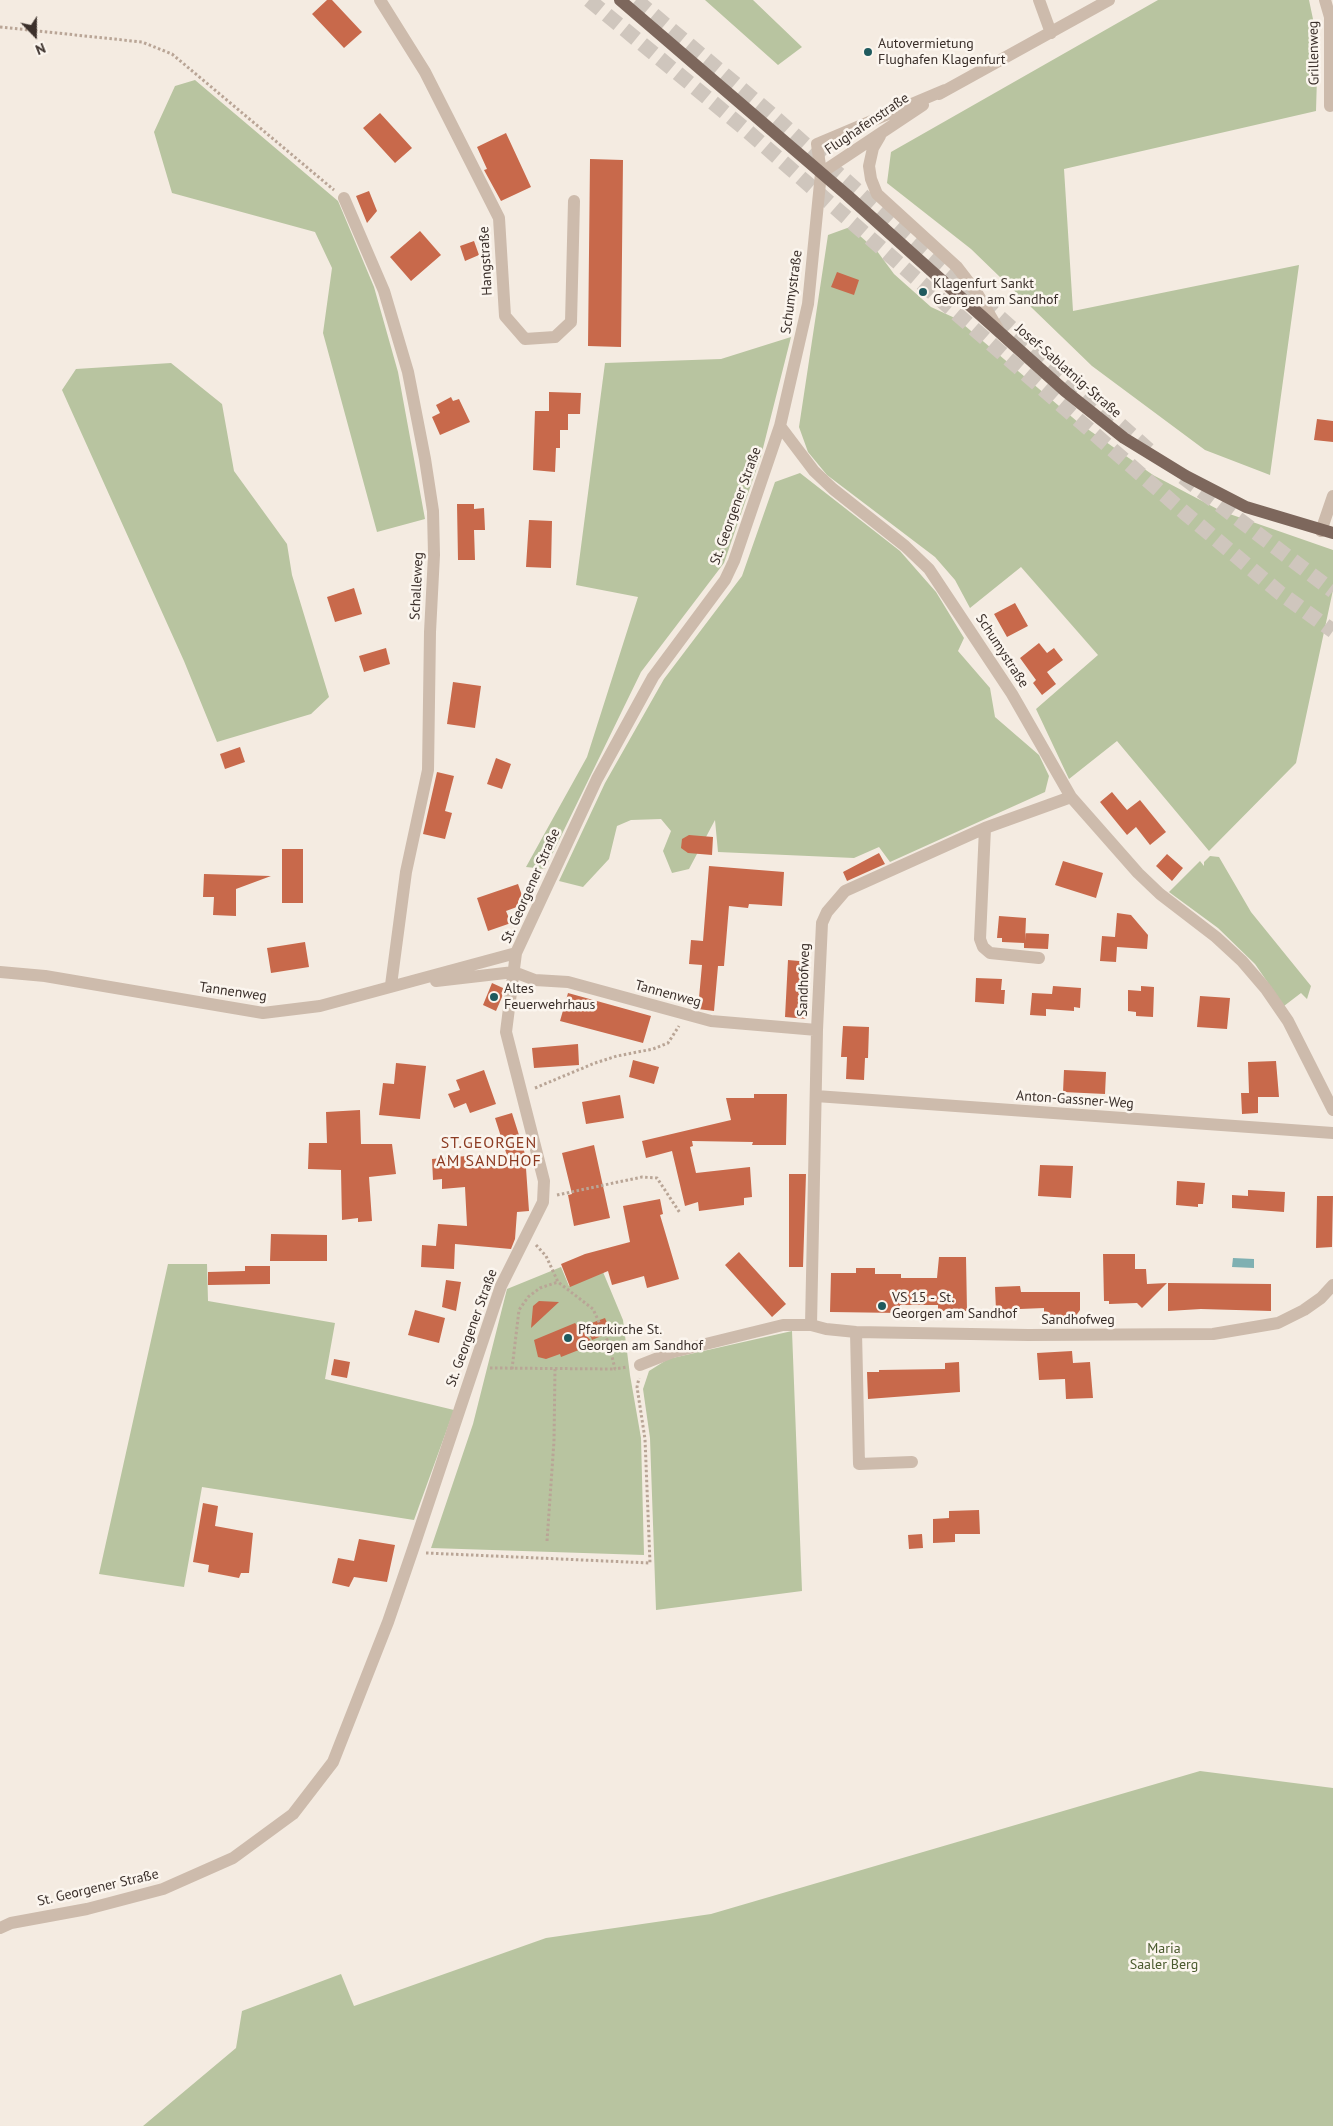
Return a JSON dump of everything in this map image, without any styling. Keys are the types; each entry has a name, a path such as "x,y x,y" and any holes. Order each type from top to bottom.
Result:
{"main road":[{"name":"Josef-Sablatnig-Straße","path":"620,0 821,173 1065,391 1124,438 1186,476 1246,507 1327,532"}],"street":[{"name":"Hangstraße","path":"380,0 425,72 499,218 505,316 525,339 555,337 571,322 574,201"},
{"path":"1039,0 1050,33"},
{"name":"Flughafenstraße","path":"945,90 817,144 821,173 945,90 1109,0"},
{"name":"Grillenweg","path":"1325,0 1330,18 1330,106"},
{"path":"883,131 872,148 869,166 871,179 877,194 957,267 977,293 1001,333"},
{"name":"Schumystraße","path":"821,173 808,304 780,426 814,471 832,489 905,546 928,569 1012,694 1072,797 1138,873 1160,894 1216,937 1242,961 1260,982 1288,1021 1333,1110"},
{"name":"Schalleweg","path":"344,198 384,291 408,372 433,511 434,555 430,632 428,770 406,872 391,985"},
{"name":"St. Georgener Straße","path":"0,1928 11,1923 87,1909 163,1889 233,1858 293,1814 333,1762 388,1622 501,1286 544,1197 544,1181 506,1032 516,953 597,779 654,677 725,580 734,561 780,426"},
{"path":"1327,532 1333,496"},
{"name":"Sandhofweg","path":"811,1325 817,1030 822,923 827,912 845,890 985,828 1072,797"},
{"path":"985,828 980,939 983,947 990,953 1039,958"},
{"name":"Tannenweg","path":"0,972 46,976 263,1013 320,1006 391,985 516,953"},
{"path":"391,985 514,972"},
{"name":"Tannenweg","path":"514,972 534,980 568,982 711,1021 817,1030"},
{"name":"Anton-Gassner-Weg","path":"816,1096 1333,1133"},
{"name":"Sandhofweg","path":"640,1365 673,1352 783,1325 811,1325 826,1329 856,1332 1028,1335 1213,1334 1250,1329 1278,1322 1304,1310 1321,1298 1333,1285"},
{"path":"856,1332 860,1464 912,1462"}],"path":[{"path":"0,28 142,42 172,54 344,198"},
{"path":"522,1093 596,1063 617,1056 653,1049 668,1043 674,1032 690,1015"},
{"path":"544,1197 642,1177 657,1178 680,1213"},
{"path":"526,1235 546,1256 558,1282 594,1309 609,1344 615,1369"},
{"path":"512,1369 519,1310 528,1297 540,1288 558,1282"},
{"path":"412,1552 650,1563 645,1439 637,1387 640,1365 615,1369 490,1368"},
{"path":"547,1541 554,1441 555,1369"}],"green space":[{"path":"705,0 753,0 802,47 778,65"},
{"path":"1158,0 1309,0 1318,43 1316,111 1064,169 1073,311 1299,265 1270,475 1205,450 1092,366 971,249 887,183 891,152"},
{"path":"195,80 338,201 374,287 398,372 425,519 377,532 323,333 332,268 315,232 172,193 154,132 175,86"},
{"path":"850,227 877,251 894,274 931,307 957,319 1079,423 1153,475 1221,511 1333,550 1333,590 1296,763 1209,851 1117,741 1069,779 1036,709 1098,655 1021,567 970,608 955,580 935,557 827,475 808,452 799,427 828,235"},
{"path":"791,337 761,456 724,563 641,672 545,869 526,867 587,757 638,597 576,585 605,363 721,359"},
{"path":"171,363 222,404 234,471 287,544 292,575 329,697 311,714 217,742 184,661 62,390 76,369"},
{"path":"800,473 900,551 936,592 964,638 958,651 990,688 995,717 1039,755 1049,776 1045,792 890,862 879,847 854,858 718,852 715,820 689,869 672,873 663,851 671,831 661,819 631,820 617,826 609,859 583,887 559,881 605,783 664,679 742,576 775,482"},
{"path":"1210,856 1219,857 1251,912 1311,986 1307,999 1301,993 1284,1006 1255,964 1218,928 1169,892 1200,861 1204,866 1204,862"},
{"path":"168,1264 207,1264 208,1301 335,1323 325,1379 454,1410 414,1520 202,1487 184,1587 99,1574"},
{"path":"561,1267 569,1286 603,1272 623,1320 641,1438 644,1555 431,1548 473,1424 507,1289"},
{"path":"792,1331 802,1591 656,1610 650,1438 643,1389 649,1371 668,1359"},
{"name":"Maria Saaler Berg","path":"1200,1771 1333,1788 1333,2126 143,2126 236,2048 242,2011 341,1974 354,2006 546,1938 711,1914"}],"water":[{"path":"1233,1258 1254,1259 1254,1268 1232,1267"}],"building":[{"path":"327,0 332,0 362,32 344,48 312,14"},
{"path":"380,113 412,148 395,163 363,128"},
{"path":"506,133 531,187 501,201 484,170 487,169 477,147"},
{"path":"590,159 623,160 621,347 588,346"},
{"path":"369,191 377,211 367,223 356,196"},
{"path":"420,231 441,255 411,281 390,257"},
{"path":"474,241 479,255 465,261 460,246"},
{"path":"837,272 859,280 854,295 831,287"},
{"path":"549,392 581,393 580,414 568,414 568,430 560,430 560,448 556,448 555,472 533,470 535,411 549,411"},
{"path":"451,397 453,401 459,399 470,422 440,435 432,417 440,413 436,405"},
{"path":"1317,419 1333,421 1333,442 1314,440"},
{"path":"457,504 474,504 474,509 484,508 485,530 474,530 475,560 458,560"},
{"path":"529,520 552,521 551,568 526,567"},
{"path":"354,588 362,614 335,622 327,597"},
{"path":"1015,603 1028,626 1007,637 994,614"},
{"path":"1039,643 1047,653 1054,648 1063,660 1047,672 1056,684 1042,695 1033,683 1036,680 1020,658"},
{"path":"386,648 390,664 364,672 359,656"},
{"path":"453,682 481,686 475,728 447,724"},
{"path":"240,747 245,762 225,769 220,754"},
{"path":"496,758 511,764 502,789 487,784"},
{"path":"437,772 454,776 445,811 452,813 445,839 423,834"},
{"path":"1112,792 1127,810 1140,800 1166,832 1150,845 1136,827 1127,835 1100,802"},
{"path":"689,835 713,837 712,855 688,853 681,848 682,839"},
{"path":"282,849 303,849 303,903 282,903"},
{"path":"879,853 885,864 847,881 843,872"},
{"path":"1167,854 1183,868 1172,881 1156,866"},
{"path":"1063,861 1103,873 1096,898 1055,885"},
{"path":"709,866 784,872 782,906 749,904 748,908 729,906 724,966 718,966 714,1011 698,1009 702,965 689,964 691,940 703,941"},
{"path":"204,874 271,876 236,889 236,916 213,915 214,897 203,897"},
{"path":"518,884 525,904 506,911 511,923 488,931 477,898"},
{"path":"1117,913 1131,915 1148,935 1147,949 1117,947 1116,962 1100,961 1102,936 1115,937"},
{"path":"999,916 1026,918 1025,933 1049,934 1048,949 1024,948 1024,943 1002,942 1002,938 997,938"},
{"path":"305,942 309,967 271,973 267,948"},
{"path":"788,960 810,962 807,1019 785,1017"},
{"path":"976,978 1002,979 1001,990 1005,990 1004,1004 975,1002"},
{"name":"Altes Feuerwehrhaus","path":"492,983 503,988 502,997 496,1011 483,1005"},
{"path":"1053,986 1081,988 1080,1008 1074,1007 1074,1011 1046,1009 1046,1016 1030,1015 1032,993 1052,994"},
{"path":"1141,986 1154,987 1153,1017 1136,1016 1136,1012 1128,1011 1128,990 1141,991"},
{"path":"568,993 651,1016 643,1043 560,1021"},
{"path":"1200,996 1230,998 1227,1029 1197,1027"},
{"path":"843,1026 869,1027 868,1058 865,1058 864,1080 846,1079 847,1057 841,1057"},
{"path":"578,1044 579,1065 534,1068 532,1048"},
{"path":"633,1060 659,1067 654,1084 629,1077"},
{"path":"1276,1061 1279,1097 1258,1097 1258,1113 1242,1114 1241,1093 1249,1093 1248,1062"},
{"path":"396,1063 426,1066 420,1119 379,1115 383,1083 394,1084"},
{"path":"484,1070 496,1104 470,1113 466,1103 454,1108 448,1094 460,1090 456,1080"},
{"path":"1064,1070 1106,1072 1105,1094 1063,1092"},
{"path":"754,1094 787,1094 786,1145 752,1145 753,1142 692,1141 693,1146 690,1147 696,1173 750,1167 752,1197 744,1198 744,1205 699,1211 698,1202 685,1206 672,1151 646,1158 642,1141 731,1120 726,1098 754,1098"},
{"path":"620,1095 624,1118 586,1124 582,1102"},
{"path":"360,1110 361,1144 392,1144 396,1174 369,1177 372,1221 358,1222 358,1218 342,1220 341,1170 308,1169 309,1143 327,1143 326,1112"},
{"path":"512,1113 525,1154 529,1211 517,1212 515,1239 511,1249 455,1244 454,1269 421,1267 422,1245 436,1246 438,1224 467,1226 465,1187 442,1189 442,1179 433,1180 432,1159 466,1156 467,1167 510,1165 495,1118"},
{"path":"594,1145 610,1218 574,1226 568,1195 572,1194 562,1153"},
{"path":"1040,1165 1073,1166 1071,1198 1038,1196"},
{"path":"789,1174 806,1174 803,1267 789,1267"},
{"path":"1177,1181 1205,1183 1203,1204 1198,1204 1198,1207 1176,1205"},
{"path":"1248,1190 1285,1192 1284,1212 1232,1208 1232,1195 1248,1196"},
{"path":"1317,1196 1333,1196 1332,1247 1316,1248"},
{"path":"660,1199 663,1214 660,1215 679,1279 647,1288 644,1276 612,1285 608,1271 570,1287 561,1264 585,1254 630,1242 623,1206"},
{"path":"271,1234 327,1235 327,1261 270,1261"},
{"path":"739,1252 786,1304 772,1317 725,1265"},
{"path":"1103,1254 1135,1254 1135,1269 1146,1269 1147,1284 1167,1283 1142,1308 1137,1303 1109,1304 1109,1301 1104,1301"},
{"path":"939,1257 966,1257 967,1311 938,1311 938,1305 900,1305 900,1313 830,1312 831,1273 856,1273 856,1268 875,1268 875,1274 901,1274 901,1278 937,1278"},
{"path":"245,1266 270,1266 270,1284 208,1285 208,1272 245,1271"},
{"path":"446,1280 461,1282 456,1311 442,1307"},
{"path":"1168,1283 1271,1284 1271,1311 1201,1309 1168,1311"},
{"path":"1020,1286 1021,1292 1080,1292 1080,1310 1075,1317 1044,1317 1044,1308 996,1310 995,1287"},
{"path":"539,1301 559,1302 531,1328 533,1306"},
{"path":"415,1310 445,1318 439,1343 408,1335"},
{"path":"605,1318 611,1332 592,1340 586,1325"},
{"name":"Pfarrkirche St. Georgen am Sandhof","path":"575,1323 594,1344 561,1357 560,1354 546,1359 538,1357 534,1340"},
{"path":"1072,1351 1073,1363 1090,1362 1093,1398 1066,1399 1065,1379 1039,1380 1037,1353"},
{"path":"334,1359 350,1362 347,1378 331,1375"},
{"path":"959,1362 960,1392 868,1399 867,1372 879,1372 879,1370 945,1369 945,1363"},
{"path":"203,1503 218,1506 215,1526 253,1533 249,1573 241,1573 239,1578 208,1572 209,1565 193,1562"},
{"path":"979,1510 980,1534 955,1534 955,1542 933,1543 933,1519 949,1518 949,1511"},
{"path":"922,1534 923,1548 909,1549 908,1535"},
{"path":"359,1539 395,1545 387,1582 354,1577 349,1587 332,1583 338,1558 354,1561"}],"tunnel":[{"path":"589,0 745,129 1185,513 1280,593 1333,631"},
{"path":"636,0 770,113 1151,452"},
{"path":"1183,477 1333,591"}],"place":[{"name":"Autovermietung Flughafen Klagenfurt","path":"868,52"},
{"name":"Klagenfurt Sankt Georgen am Sandhof","path":"923,292"},
{"name":"Altes Feuerwehrhaus","path":"494,997"},
{"name":"VS 15 - St. Georgen am Sandhof","path":"882,1306"},
{"name":"Pfarrkirche St. Georgen am Sandhof","path":"568,1338"}],"district":[{"name":"ST.GEORGEN AM SANDHOF","path":"489,1152"}]}
